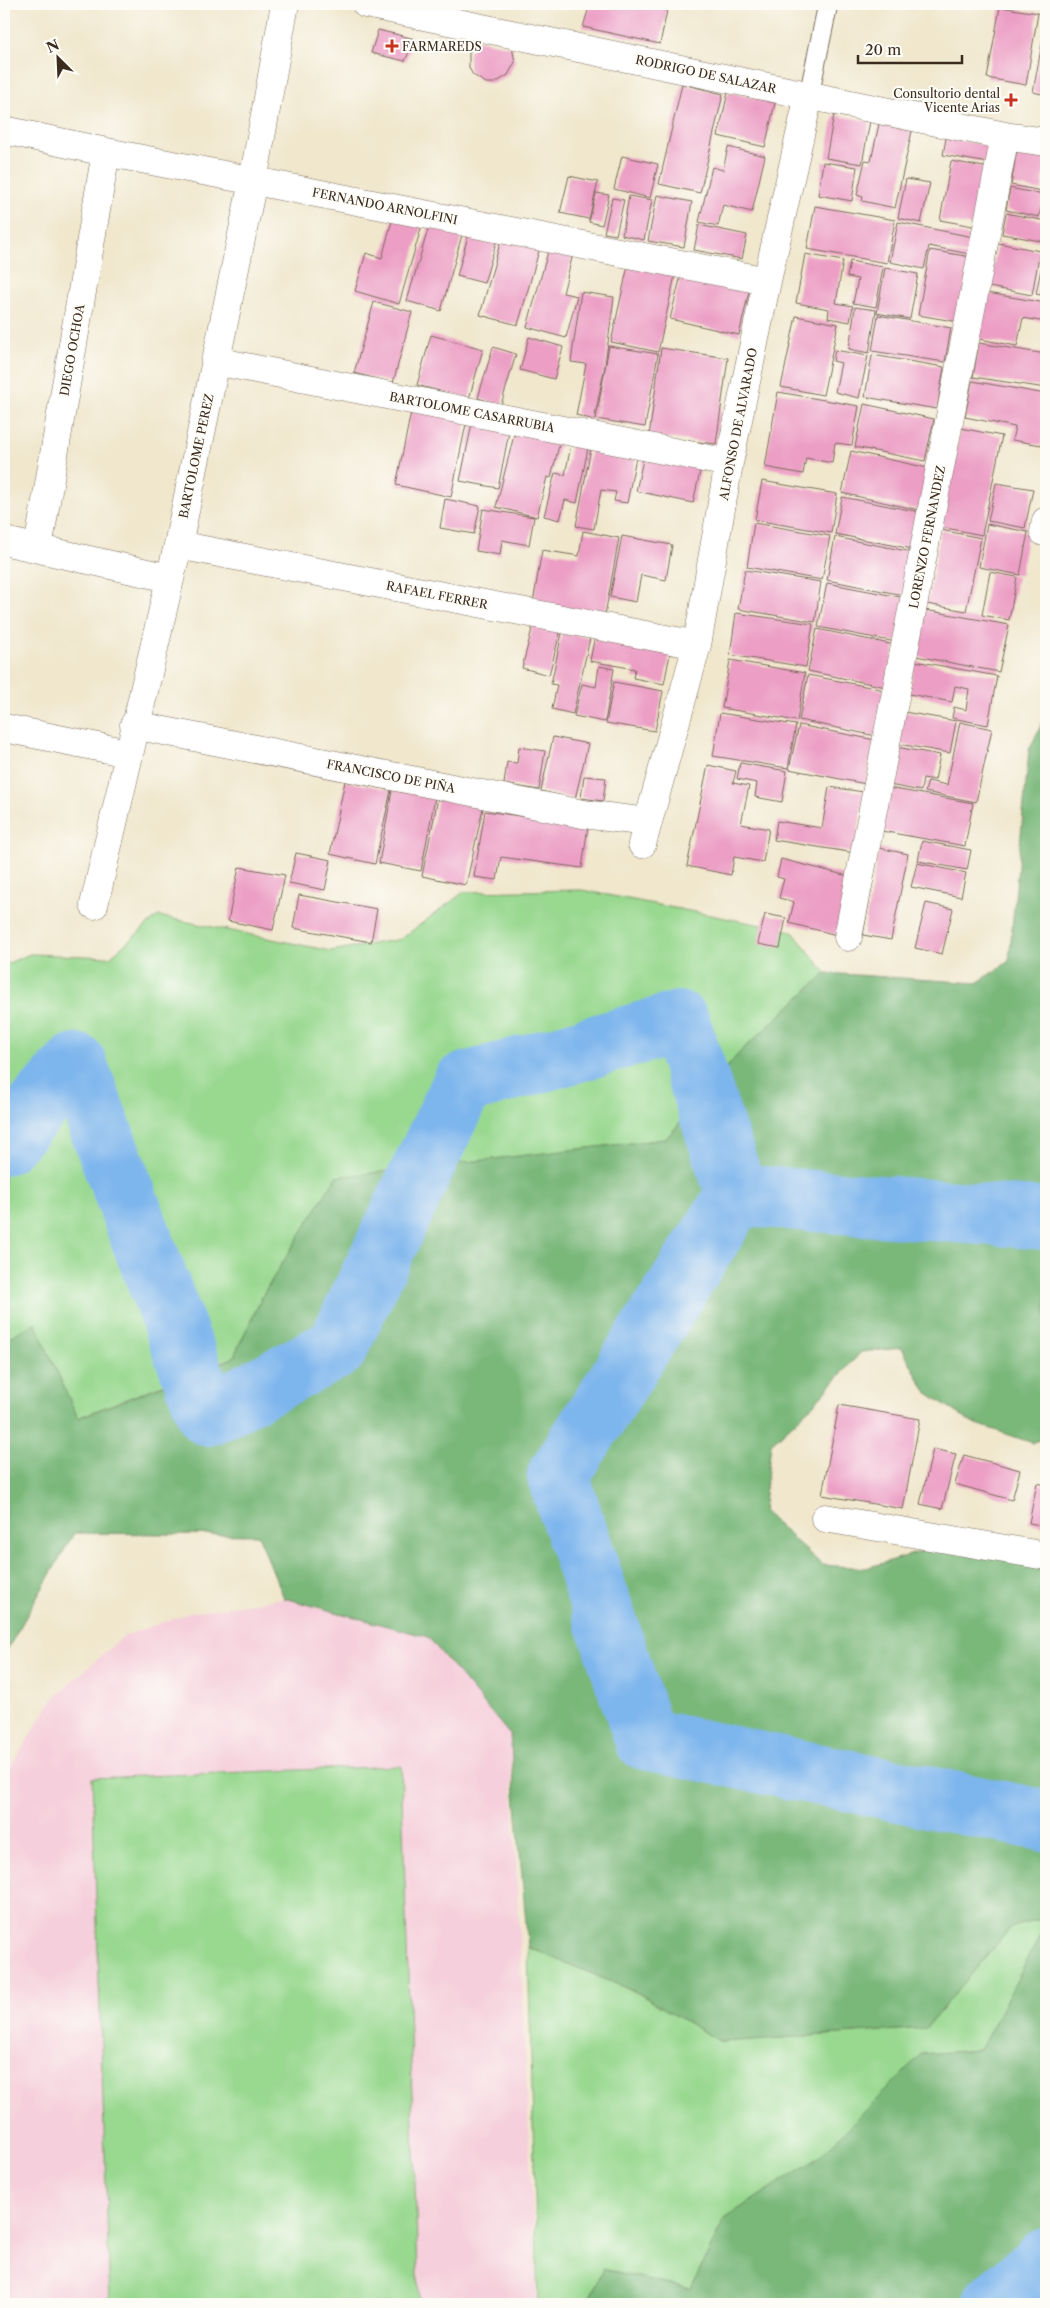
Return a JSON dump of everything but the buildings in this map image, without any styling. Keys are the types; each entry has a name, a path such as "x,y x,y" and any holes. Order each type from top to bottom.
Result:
{"street":[{"name":"BARTOLOME PEREZ","path":"94,905 134,725 178,544 253,181 285,4"},
{"name":"RODRIGO DE SALAZAR","path":"366,4 1005,136 1046,142"},
{"name":"ALFONSO DE ALVARADO","path":"645,833 697,645 729,463 766,281 809,95"},
{"name":"FERNANDO ARNOLFINI","path":"4,130 106,152 766,281"},
{"name":"LORENZO FERNANDEZ","path":"848,938 1005,136"},
{"name":"DIEGO OCHOA","path":"38,548 106,152"},
{"name":"BARTOLOME CASARRUBIA","path":"215,361 729,463"},
{"path":"4,541 169,578"},
{"name":"RAFAEL FERRER","path":"178,544 697,645"},
{"name":"FRANCISCO DE PIÑA","path":"134,725 583,814 645,833"},
{"path":"4,728 128,753"},
{"path":"825,1518 1046,1556"}],"lane":[{"name":"ALFONSO DE ALVARADO","path":"809,95 828,4"}],"shaded area":[{"path":"284,1598 428,1637 510,1735 537,2304 4,2304 4,1771 7,1772 54,1698 124,1636 190,1613"}],"green space":[{"path":"1046,715 1046,1436 1033,1443 971,1422 926,1392 902,1348 861,1352 810,1408 771,1444 763,1511 822,1565 866,1568 937,1547 1046,1564 1046,1918 1011,1927 926,2028 721,2042 638,1993 528,1947 510,1735 428,1637 284,1598 258,1535 74,1533 4,1655 4,1340 35,1323 78,1418 233,1358 265,1291 336,1177 666,1139 740,1052 826,973 977,983 1009,961 1029,750"},
{"path":"582,890 792,931 826,973 740,1052 666,1139 336,1178 265,1291 233,1358 77,1418 35,1324 4,1340 4,965 30,954 110,957 158,916 331,951 401,939 464,892"},
{"path":"401,1766 419,2304 110,2304 92,1778"},
{"path":"1046,1918 1046,1925 980,2050 922,2054 819,2157 725,2218 691,2289 603,2269 587,2304 538,2304 528,1947 638,1993 721,2042 926,2028 1011,1927"},
{"path":"1046,1925 1046,2304 587,2304 603,2269 691,2289 725,2218 819,2157 922,2054 980,2050"}],"waterway":[{"path":"4,1144 76,1064 208,1415 337,1348 463,1084 679,1022 737,1195"},
{"path":"737,1195 558,1476 645,1739 1046,1821"},
{"path":"737,1195 1046,1219"},
{"path":"993,2304 1046,2259"}],"place":[{"name":"FARMAREDS","path":"392,46"},
{"name":"Consultorio dental Vicente Arias","path":"1011,100"}]}
